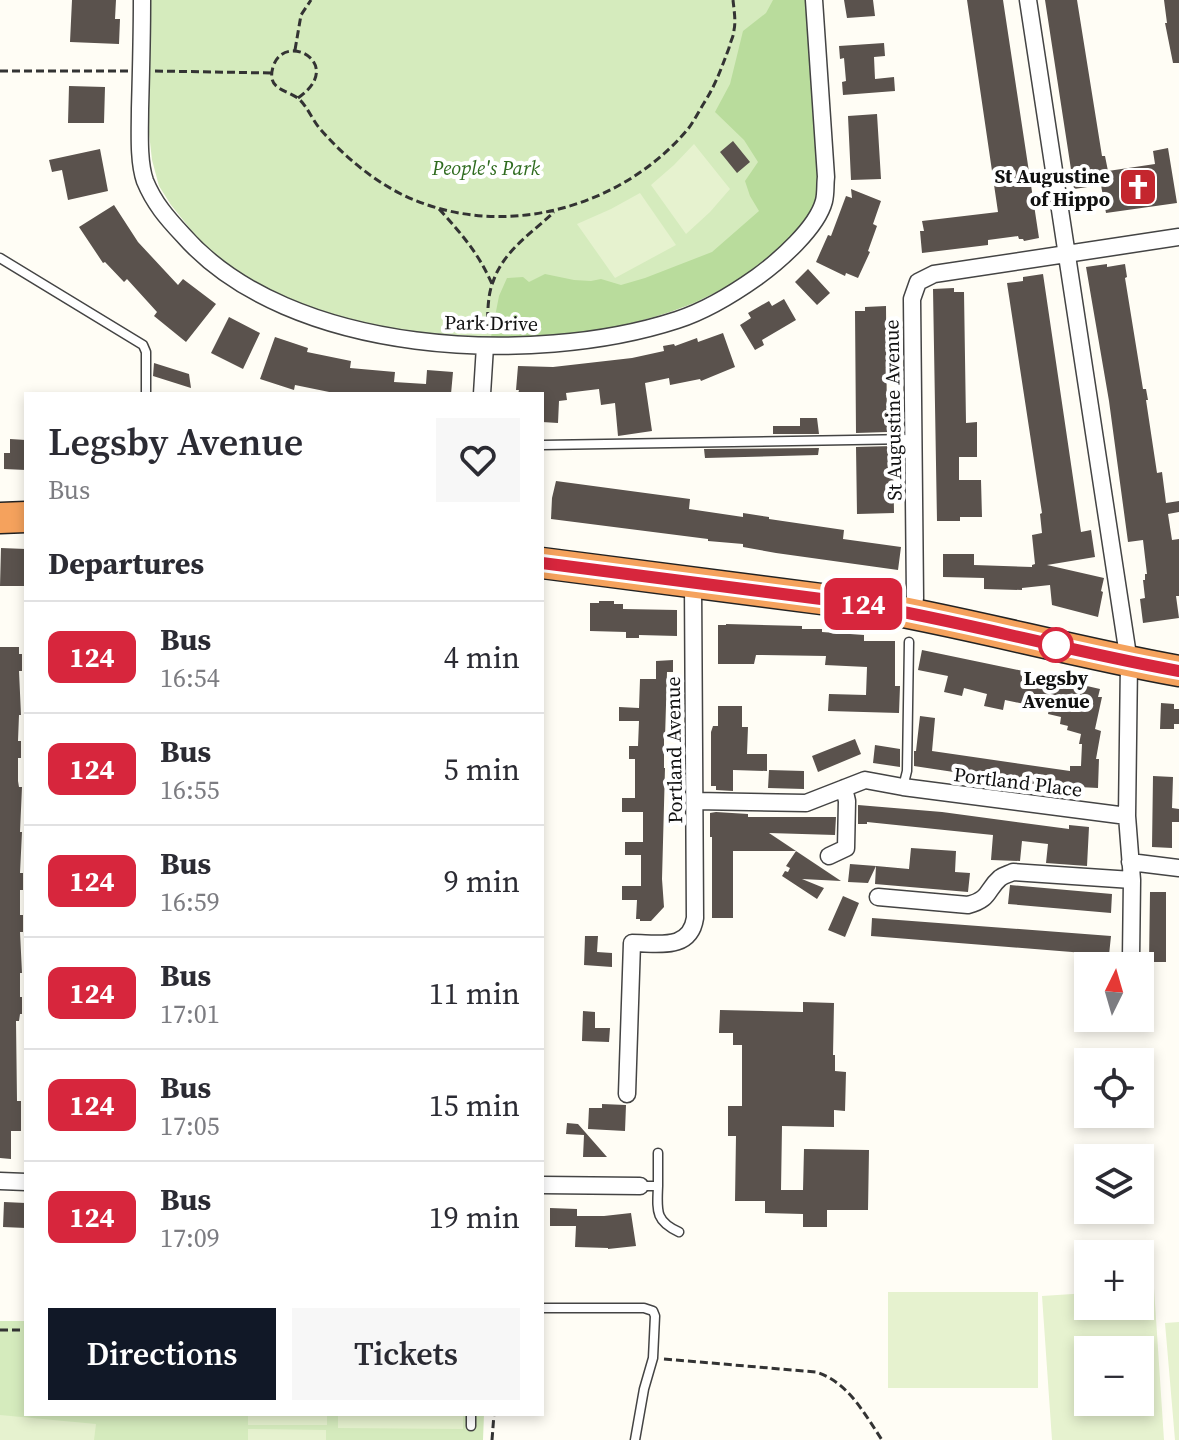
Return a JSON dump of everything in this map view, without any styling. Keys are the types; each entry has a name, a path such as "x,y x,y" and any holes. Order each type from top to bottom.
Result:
{"highway":[{"path":"0,518 24,517"},
{"path":"544,563 912,612 1179,671"}],"street":[{"name":"Park Drive","path":"142,0 140,143 144,178 158,208 199,254 250,290 315,319 384,337 485,346 573,342 679,320 742,287 779,261 810,225 824,203 826,177 814,0"},
{"path":"1028,0 1129,662 1127,816 1132,880 1131,952"},
{"name":"St Augustine Avenue","path":"912,612 915,598 915,439 912,299 918,282 934,274 1179,237"},
{"path":"482,392 485,346"},
{"name":"Portland Avenue","path":"627,1094 632,943 683,940 690,934 695,918 693,583"},
{"name":"Portland Place","path":"695,801 806,803 865,780 1127,816"},
{"path":"829,856 846,848 847,801 844,788"},
{"path":"1130,862 1179,868"},
{"path":"878,897 968,905 980,902 999,879 1013,872 1132,880"},
{"path":"0,1181 24,1182"},
{"path":"544,1185 640,1186"}],"lane":[{"path":"0,258 143,345 146,352 146,392"},
{"path":"544,445 915,439"},
{"path":"903,787 907,771 909,642"},
{"path":"658,1153 659,1217 679,1232"},
{"path":"640,1186 658,1186"},
{"path":"544,1308 644,1308 653,1311 653,1358 635,1440"},
{"path":"471,1416 471,1426"}],"path":[{"path":"295,50 301,15 311,0"},
{"path":"298,98 310,90 316,79 316,65 308,55 295,50 283,53 275,61 272,73 274,82 279,90 298,98 318,127 343,154 372,177 403,195 438,208 476,216 515,217 554,212 605,194 651,166 689,128 717,82 734,31 733,0"},
{"path":"0,71 272,73"},
{"path":"438,208 471,245 492,284"},
{"path":"485,346 492,284 511,251 554,212"},
{"path":"0,1330 24,1330"},
{"path":"653,1358 816,1372 830,1376 850,1394 882,1440"},
{"path":"492,1440 494,1416"}],"green space":[{"name":"People's Park","path":"150,0 810,0 822,161 699,302 605,328 541,336 486,337 376,326 314,309 277,295 246,278 200,241 171,205 159,186 149,133"},
{"path":"773,0 810,0 821,184 805,221 791,239 730,285 665,314 597,330 491,337 499,296 507,278 523,277 529,282 545,274 574,280 601,279 621,285 712,252 759,211 745,181 758,162 744,140 715,112 730,84 743,31 766,13"},
{"path":"694,144 730,189 686,234 651,185"},
{"path":"640,193 676,245 615,278 577,224"},
{"path":"1154,1288 1164,1440 1052,1440 1042,1296 1074,1294 1074,1320 1154,1320"},
{"path":"888,1292 1038,1292 1038,1388 888,1388"},
{"path":"0,1321 24,1321 24,1416 484,1416 483,1440 0,1440"},
{"path":"1179,1322 1179,1440 1175,1440 1165,1323"},
{"path":"0,1415 96,1424 94,1440 0,1440"},
{"path":"248,1416 327,1416 327,1425 248,1425"},
{"path":"338,1416 463,1416 463,1429 338,1428"},
{"path":"248,1429 326,1430 326,1440 248,1440"}],"building":[{"path":"72,0 116,0 115,19 120,19 119,44 70,42"},
{"path":"844,0 873,0 875,16 847,18"},
{"path":"967,0 1003,0 1039,238 1024,241 1018,236 988,240 988,245 922,253 922,221 998,212"},
{"path":"1045,0 1077,0 1102,156 1105,156 1108,171 1155,164 1153,151 1168,148 1177,203 1106,213 1101,185 1074,189"},
{"path":"1164,0 1179,0 1179,63 1173,63"},
{"path":"884,43 885,56 874,57 875,79 894,77 895,91 843,95 842,82 846,81 844,58 840,59 839,46"},
{"path":"69,86 105,87 104,123 68,123"},
{"path":"877,114 881,179 851,180 848,116"},
{"path":"733,141 750,162 737,173 720,152"},
{"path":"100,149 108,191 68,200 62,170 52,172 49,160"},
{"path":"851,189 881,201 873,224 877,226 870,252 858,278 846,273 845,276 816,262 828,235 831,236 846,196 852,198"},
{"path":"114,205 138,242 178,285 183,279 216,304 186,342 154,316 157,312 127,279 124,282 103,263 79,227"},
{"path":"1107,264 1107,267 1125,264 1157,473 1162,472 1166,503 1179,501 1179,512 1168,514 1172,540 1179,539 1179,596 1176,596 1179,618 1143,623 1140,599 1145,598 1143,580 1147,574 1143,540 1128,542 1109,401 1086,267"},
{"path":"808,269 830,293 817,305 795,282"},
{"path":"1043,274 1081,532 1091,530 1095,557 1047,565 1104,578 1098,617 1052,605 1050,585 1022,590 984,589 984,578 943,577 943,554 974,554 974,565 1032,567 1035,564 1032,535 1042,533 1042,513 1007,283"},
{"path":"954,288 954,292 964,292 966,423 977,422 977,457 959,457 959,480 981,480 982,517 937,521 933,289"},
{"path":"784,299 796,320 762,340 764,345 755,350 740,325 751,318 748,313 769,301 772,306"},
{"path":"886,306 887,432 856,433 855,311"},
{"path":"229,317 260,333 243,369 211,353"},
{"path":"723,333 735,367 701,381 670,385 669,378 645,383 652,431 618,436 615,403 601,405 599,389 566,393 567,400 559,401 558,423 544,422 544,392 516,390 518,366 553,367 632,358 664,351 663,346 675,346 697,338 698,342"},
{"path":"275,337 308,348 307,352 351,361 350,368 395,372 394,382 426,384 427,370 453,372 451,392 329,392 295,385 294,390 260,379"},
{"path":"154,363 189,374 191,388 153,376"},
{"path":"800,418 817,418 819,434 773,434 773,426 800,426"},
{"path":"10,439 24,440 24,470 4,469 4,453 10,453"},
{"path":"893,446 894,513 857,514 856,447"},
{"path":"819,448 818,455 705,458 704,449"},
{"path":"556,481 690,499 689,509 743,517 743,513 844,530 843,539 901,547 898,570 776,553 743,547 743,544 551,519"},
{"path":"1,548 24,549 24,586 0,586"},
{"path":"590,603 623,604 623,609 677,610 677,636 639,635 639,638 626,638 626,632 590,631"},
{"path":"718,625 802,626 802,629 822,629 822,632 864,635 864,641 895,641 895,686 900,686 899,713 828,711 829,694 866,695 867,667 825,665 826,656 756,655 754,664 718,664"},
{"path":"0,647 19,647 19,654 22,654 22,671 19,671 21,715 18,741 21,741 21,758 18,758 18,781 19,787 22,787 22,1014 16,1021 17,1101 21,1101 21,1131 11,1131 11,1159 0,1158"},
{"path":"922,650 1062,679 1061,685 1086,690 1087,686 1100,689 1098,697 1102,697 1095,729 1101,731 1096,759 1099,759 1098,788 1060,788 914,766 920,716 935,718 932,751 1070,771 1070,766 1081,766 1081,734 1067,730 1068,726 1060,724 1061,717 1048,714 1049,709 1005,700 1003,710 984,706 987,694 964,688 962,696 944,692 948,676 918,670"},
{"path":"673,660 673,672 667,672 664,738 664,907 651,921 640,921 636,919 637,900 622,900 622,886 641,886 641,855 625,855 625,842 643,842 643,812 622,812 622,798 635,798 635,759 629,759 629,746 638,746 639,721 619,721 619,707 639,708 640,679 656,679 656,661"},
{"path":"1161,703 1174,704 1174,709 1179,709 1179,724 1174,724 1174,729 1160,729"},
{"path":"718,706 742,706 742,727 748,727 747,754 767,754 767,771 733,770 733,791 716,790 716,786 711,786 711,732 713,726 718,726"},
{"path":"855,739 861,754 818,772 812,756"},
{"path":"875,745 900,749 900,767 873,763"},
{"path":"769,770 804,771 804,789 768,788"},
{"path":"1153,776 1173,777 1172,808 1179,809 1179,822 1172,822 1172,848 1152,847"},
{"path":"858,805 942,812 1069,829 1069,825 1089,827 1087,866 1046,863 1048,844 1022,841 1020,861 991,860 993,835 867,822 858,824"},
{"path":"710,813 748,814 748,817 836,817 835,835 769,833 796,851 733,851 733,918 712,918"},
{"path":"911,848 956,851 955,872 970,873 968,892 875,884 876,866 909,869"},
{"path":"796,851 841,881 802,879 824,888 817,899 782,876 785,871 788,872 790,868 786,866"},
{"path":"850,864 876,866 868,883 848,882"},
{"path":"1010,885 1112,894 1111,913 1008,904"},
{"path":"1150,892 1166,892 1166,962 1154,962 1154,952 1149,952"},
{"path":"843,896 859,903 845,937 828,930"},
{"path":"872,918 1111,936 1109,952 1074,952 871,936"},
{"path":"585,936 598,936 597,952 612,953 612,967 584,965"},
{"path":"803,1002 834,1003 833,1055 835,1071 846,1072 845,1111 834,1110 834,1127 782,1126 781,1190 803,1190 804,1149 869,1150 868,1210 827,1210 827,1227 803,1227 803,1214 765,1213 765,1201 735,1201 736,1136 728,1136 728,1106 742,1106 742,1045 733,1045 733,1033 719,1033 720,1010 803,1012"},
{"path":"583,1011 595,1012 595,1028 610,1028 609,1042 582,1041"},
{"path":"602,1104 626,1105 625,1131 588,1129 589,1108 602,1108"},
{"path":"567,1123 578,1124 607,1157 583,1157 584,1135 566,1134"},
{"path":"4,1202 24,1203 24,1228 3,1227"},
{"path":"550,1208 577,1209 577,1216 631,1213 636,1246 608,1249 575,1247 576,1226 550,1226"}],"bus line":[{"name":"124","path":"544,563 912,612 1179,671"}],"place":[{"name":"St Augustine of Hippo","path":"1138,187"},
{"name":"Legsby Avenue","path":"1056,645"}]}
